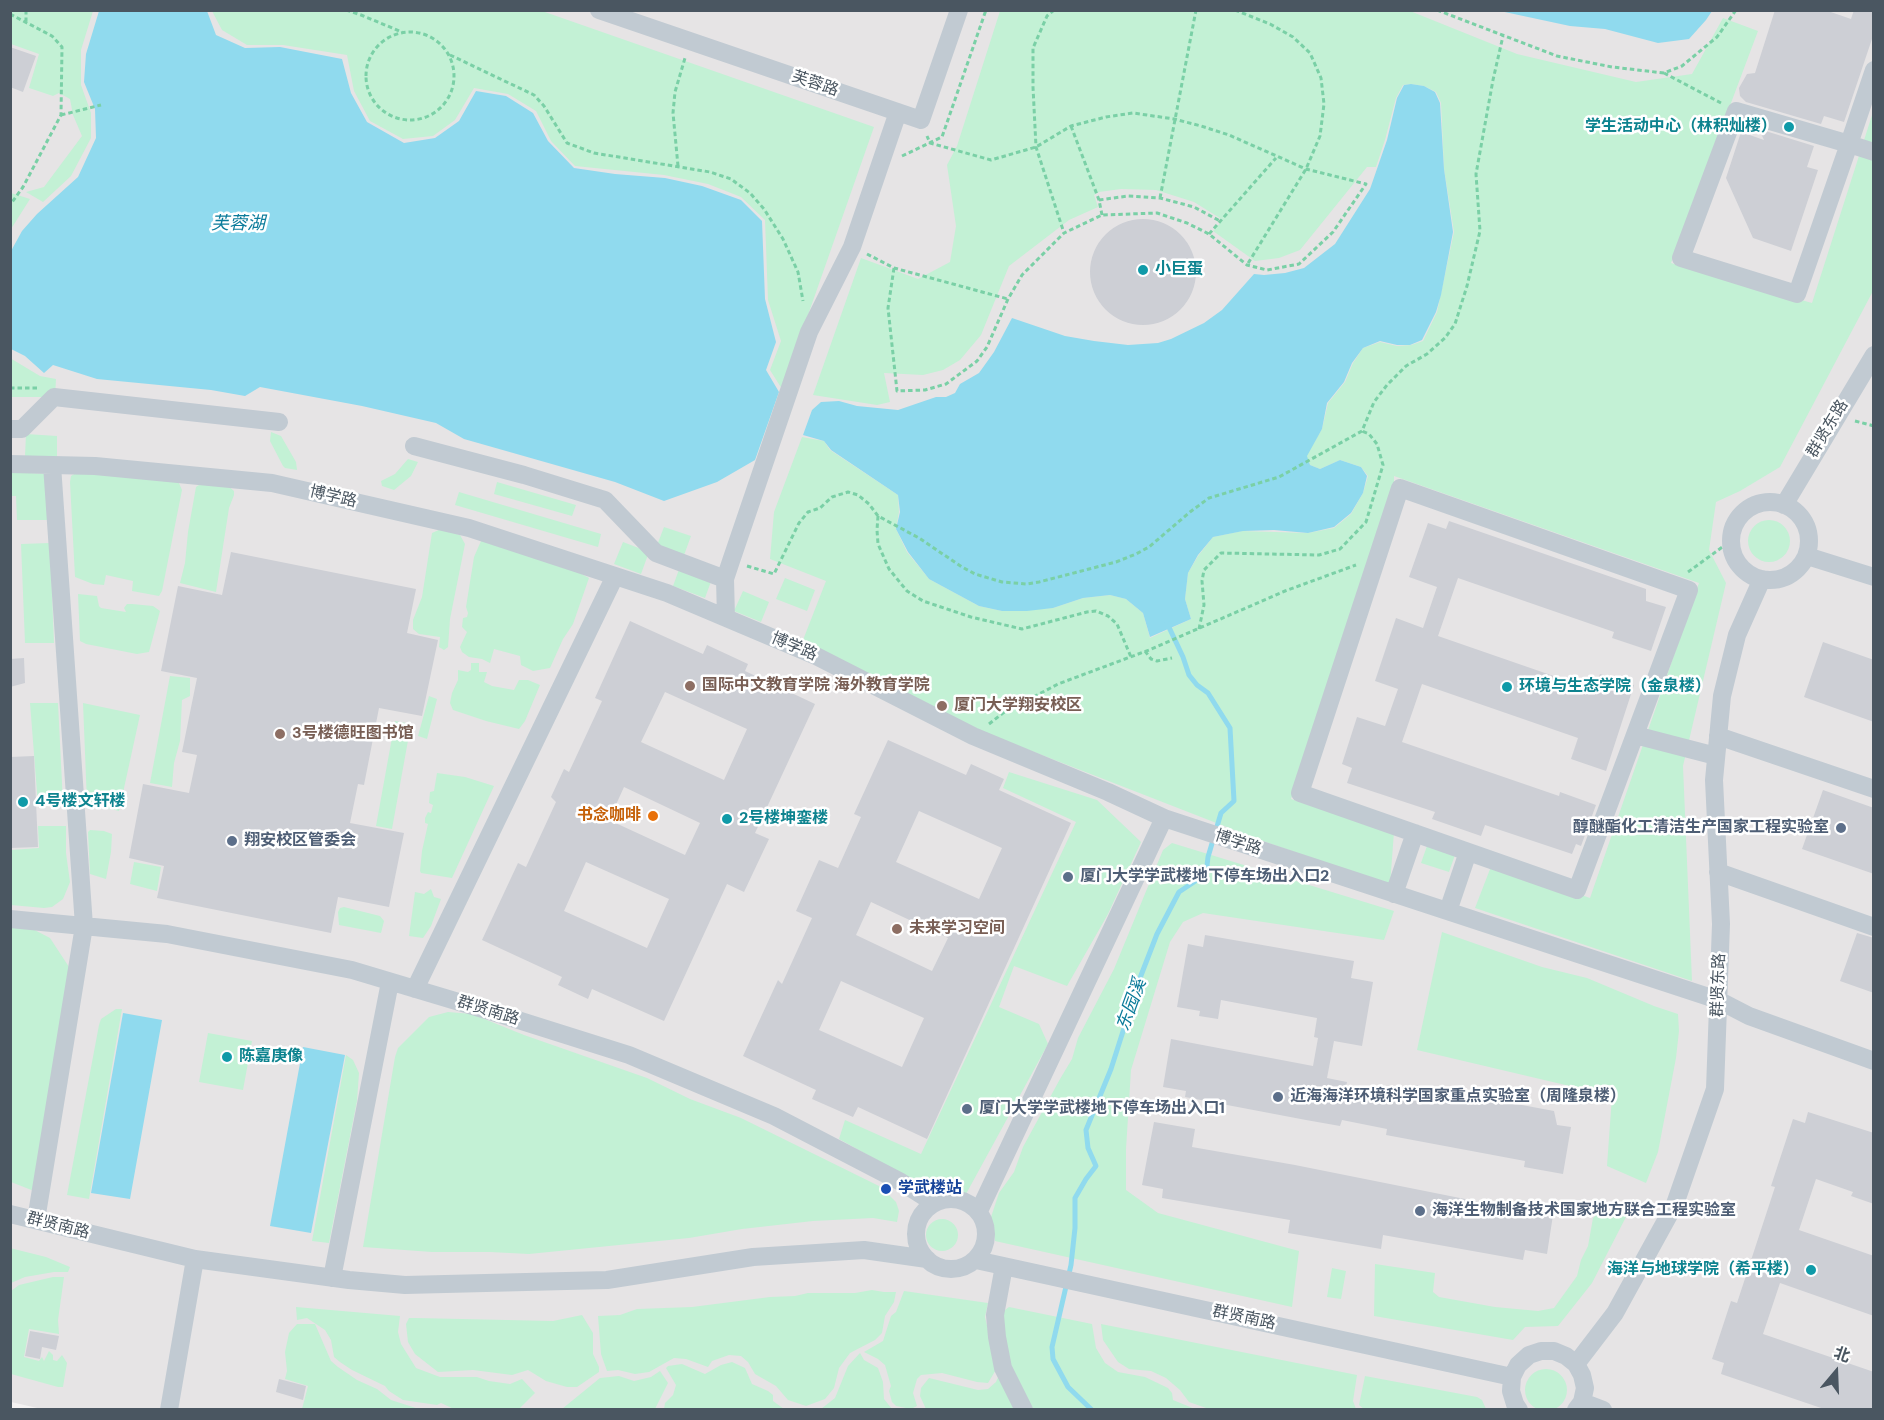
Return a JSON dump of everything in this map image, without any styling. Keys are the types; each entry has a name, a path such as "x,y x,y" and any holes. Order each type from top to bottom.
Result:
{"street":[{"name":"芙蓉路","path":"599,10 625,15 690,42 921,120"},
{"path":"921,120 959,10"},
{"path":"1874,70 1849,144 1797,294 1681,258 1736,111 1849,144 1874,152"},
{"path":"726,618 725,579 731,561 809,332 852,247 897,112"},
{"name":"群贤东路","path":"1785,505 1874,355"},
{"path":"10,429 22,429 54,397 279,422"},
{"path":"414,446 524,475 604,500 656,554 725,579"},
{"name":"博学路","path":"10,464 95,466 272,483 469,528 666,593 726,618 816,656 973,736 1164,818 1718,1000 1749,1016 1874,1061"},
{"path":"36,1220 84,926 52,465"},
{"path":"1400,488 1672,583 1689,590 1577,890 1300,793 1400,488"},
{"path":"1764,502 1777,502 1785,505 1801,516 1807,527 1810,541 1807,556 1798,569 1788,576 1762,579 1743,569 1735,558 1733,530 1739,517 1751,507 1764,502"},
{"path":"1807,556 1874,577"},
{"path":"415,989 615,576"},
{"name":"群贤东路","path":"1576,1364 1615,1312 1675,1204 1715,1089 1721,924 1714,780 1716,756 1722,696 1737,635 1762,579"},
{"path":"1635,735 1716,756"},
{"path":"1718,736 1874,789"},
{"path":"979,1211 1164,818"},
{"path":"1394,894 1415,833"},
{"path":"1448,911 1468,852"},
{"path":"1718,872 1874,927"},
{"name":"群贤南路","path":"10,919 167,934 352,970 415,989 629,1055 774,1116 901,1182 934,1203"},
{"path":"332,1278 390,982"},
{"path":"945,1199 958,1199 969,1203 979,1211 985,1222 987,1234 984,1247 976,1260 956,1269 937,1266 927,1259 916,1237 917,1224 923,1213 934,1203 945,1199"},
{"name":"群贤南路","path":"10,1214 195,1259 332,1278 405,1285 607,1280 753,1257 864,1250 927,1259"},
{"path":"169,1410 195,1259"},
{"name":"群贤南路","path":"976,1260 1512,1377"},
{"path":"1004,1266 994,1314 997,1337 1003,1368 1023,1410"},
{"path":"1519,1410 1511,1391 1512,1377 1518,1365 1529,1355 1541,1351 1560,1353 1576,1364 1585,1388 1579,1406 1603,1410"}],"path":[{"path":"26,10 26,21"},
{"path":"345,10 402,32"},
{"path":"1054,10 1047,16 1033,48 1036,147 1064,233"},
{"path":"1160,198 1196,10"},
{"path":"1235,10 1270,24 1310,53 1321,78 1324,104 1320,136 1306,170 1247,265"},
{"path":"1437,10 1557,56 1612,68 1664,73 1736,111"},
{"path":"1664,73 1682,66 1717,37 1736,10"},
{"path":"10,14 52,36 62,47 61,115 23,187 10,205"},
{"path":"402,32 416,32 430,36 442,44 450,55 455,69 455,83 442,108 430,116 416,120 402,120 388,114 376,104 368,91 366,76 368,61 387,37 402,32"},
{"path":"731,561 774,574 799,523 808,512 820,508 832,497 848,492 858,495 878,516 919,538 975,574 1002,582 1027,584 1116,562 1136,554 1149,548 1209,498 1279,477 1362,431 1374,402 1387,385 1406,366 1427,354 1446,338 1455,324 1480,231 1476,174 1503,36"},
{"path":"678,166 673,113 675,92 690,42"},
{"path":"450,55 534,95 544,106 567,144 594,153 710,172 731,179 757,201 783,239 798,272 804,302"},
{"path":"61,115 100,105"},
{"path":"894,268 888,308 897,391 937,388 953,379 977,360 987,347 1008,298 1022,275 1064,233 1102,215 1157,213 1187,223 1209,234 1247,265 1267,270 1299,264 1333,232 1366,183 1306,170 1228,135 1174,118 1133,113 1106,117 1071,126 1036,147 991,160 930,143 921,120"},
{"path":"1071,126 1100,200 1102,215"},
{"path":"1209,234 1276,158"},
{"path":"1100,200 1128,196 1160,198 1194,207 1220,221"},
{"path":"852,247 894,268 1008,298"},
{"path":"10,388 43,388"},
{"path":"1199,629 1204,605 1202,581 1204,570 1221,553 1319,555 1340,549 1366,522 1383,465 1377,444 1369,434 1362,431"},
{"path":"878,516 878,544 889,569 907,591 923,601 971,618 1022,629 1096,611 1108,616 1117,624 1131,657"},
{"path":"1672,583 1732,540"},
{"path":"973,736 1003,713 1058,684 1147,651 1285,591 1377,558"},
{"path":"1147,651 1151,659 1157,661 1173,658"}],"shaded area":[{"name":"厦门大学翔安校区","path":"10,11 1873,11 1873,1409 46,1410 11,1402"}],"green space":[{"path":"10,11 93,11 81,50 81,85 91,113 91,138 71,176 43,202 26,192 44,187 82,136 73,115 70,99 59,93 53,96 29,88 39,54 11,44"},
{"path":"212,11 542,11 874,127 782,389 770,370 781,341 768,300 765,220 741,197 708,184 664,175 575,166 551,141 536,111 508,94 474,88 455,120 433,136 403,139 370,121 354,91 347,55 283,45 247,45 222,30"},
{"path":"1000,11 1410,11 1517,54 1636,82 1692,74 1723,18 1758,31 1671,263 1812,303 1873,112 1873,291 1780,467 1740,491 1716,502 1709,550 1726,583 1683,766 1692,981 1475,908 1492,864 1590,898 1699,583 1394,476 1394,483 1291,799 1394,832 1390,885 1260,840 970,727 803,640 826,581 770,559 774,512 802,437 824,441 830,450 898,495 899,512 896,529 907,552 929,579 979,606 1002,611 1053,608 1083,598 1110,595 1126,599 1143,613 1150,638 1191,619 1185,599 1188,573 1213,537 1242,531 1308,533 1334,528 1351,514 1363,493 1368,476 1361,467 1340,460 1320,469 1310,465 1306,456 1322,429 1328,403 1345,382 1353,363 1363,348 1380,342 1397,346 1423,341 1437,312 1454,232 1444,169 1441,103 1436,92 1424,86 1403,85 1396,98 1376,167 1367,167 1300,250 1279,258 1255,261 1213,231 1223,220 1194,202 1156,190 1121,189 1099,192 1094,195 1098,207 1069,220 1009,266 981,335 960,360 943,370 923,375 884,373 890,402 877,405 813,395 861,258 918,279 950,262 956,226 947,165 957,146"},
{"path":"10,193 30,199 11,229"},
{"path":"10,358 40,376 56,379 55,397 11,397"},
{"path":"271,432 281,436 296,462 297,470 283,466 270,441"},
{"path":"26,434 57,436 57,457 25,456"},
{"path":"408,459 418,462 411,476 394,490 382,486 381,481 395,474"},
{"path":"10,472 49,474 49,520 17,520 16,496 11,496"},
{"path":"76,473 178,481 182,490 162,591 159,596 132,591 133,581 106,575 104,585 93,584 75,577 70,482 71,476"},
{"path":"497,482 576,505 572,516 494,494"},
{"path":"202,483 227,485 234,491 229,508 216,592 180,583 196,487"},
{"path":"459,492 601,534 598,547 455,505"},
{"path":"1769,520 1784,526 1790,541 1784,556 1769,562 1754,556 1748,541 1754,526"},
{"path":"664,527 691,536 683,558 656,548"},
{"path":"441,529 460,535 465,544 450,619 448,647 444,650 439,647 440,637 419,634 413,629 413,620 422,597 432,533"},
{"path":"481,541 488,541 576,571 589,578 573,624 563,639 550,668 533,671 521,665 520,656 494,649 490,663 469,657 462,652 460,647 467,632 462,627 463,618 467,617 468,613 466,607 474,557"},
{"path":"623,542 649,552 641,574 614,564"},
{"path":"50,543 54,643 25,643 21,544"},
{"path":"681,564 713,576 705,598 673,586"},
{"path":"785,578 815,590 807,611 776,599"},
{"path":"743,591 769,602 761,622 734,611"},
{"path":"78,594 97,596 101,608 126,612 124,608 127,604 132,604 153,606 160,611 149,652 137,654 80,641"},
{"path":"471,663 479,663 479,672 487,672 484,682 492,686 514,690 519,680 528,680 540,685 525,721 519,729 453,710 450,703 458,680 458,670 468,672 471,670"},
{"path":"170,676 190,678 190,696 182,700 180,741 174,763 172,787 150,783"},
{"path":"429,696 437,699 427,739 418,736"},
{"path":"30,703 58,703 63,803 38,805"},
{"path":"83,703 140,715 119,811 87,803"},
{"path":"395,721 411,724 392,829 376,826"},
{"path":"1009,772 1097,800 1141,842 1108,914 1067,986 1014,966 999,1007 1039,1024 1048,1044 966,1194 929,1189 839,1139 845,1120 921,1154 1076,822 1003,788"},
{"path":"437,773 465,777 494,786 452,878 420,871 428,824 425,823 425,818 428,812 431,813 433,805 429,803 430,792 434,791"},
{"path":"38,826 66,826 66,853 70,882 63,899 52,907 11,905 11,850 39,848"},
{"path":"90,830 112,834 106,879 90,874 88,832"},
{"path":"1172,843 1394,911 1384,940 1203,913 1183,922 1170,942 1131,1070 1126,1190 1158,1213 1299,1251 1292,1307 995,1241 991,1217 999,1193 1014,1172 1023,1147 1072,1059 1078,1038 1114,969 1163,850"},
{"path":"1427,846 1455,855 1449,872 1421,863"},
{"path":"134,862 161,867 157,891 130,884"},
{"path":"431,889 434,897 441,899 431,926 423,938 409,936 415,892 424,894"},
{"path":"344,907 380,916 384,921 381,933 339,925 338,912"},
{"path":"10,923 23,924 50,938 71,970 34,1191 11,1182"},
{"path":"1442,932 1542,967 1587,978 1678,1014 1676,1058 1658,1152 1646,1183 1607,1166 1612,1096 1417,1050"},
{"path":"116,1009 122,1009 89,1199 67,1195 99,1025 101,1019"},
{"path":"448,1012 472,1014 524,1035 647,1078 690,1099 741,1118 881,1187 896,1202 899,1211 897,1222 873,1218 813,1221 689,1238 529,1254 432,1252 363,1247 398,1048 429,1017"},
{"path":"208,1033 252,1041 243,1090 199,1082"},
{"path":"346,1055 353,1060 359,1073 357,1101 329,1243 312,1241"},
{"path":"1601,1211 1627,1215 1592,1283 1558,1326 1525,1327 1513,1340 1374,1316 1375,1264 1435,1273 1433,1292 1439,1297 1495,1307 1538,1311 1554,1308 1577,1276 1588,1246 1593,1218"},
{"path":"942,1219 954,1223 958,1235 954,1247 942,1251 930,1247 926,1235 930,1223"},
{"path":"10,1248 46,1257 70,1267 68,1272 25,1277 11,1283"},
{"path":"1332,1268 1346,1271 1341,1299 1327,1297"},
{"path":"53,1277 64,1277 58,1320 59,1334 29,1329 24,1357 39,1361 42,1357 44,1361 49,1351 53,1355 53,1360 57,1361 62,1355 67,1363 63,1387 11,1374 11,1291 19,1285"},
{"path":"872,1290 896,1292 894,1302 885,1316 882,1333 875,1340 850,1353 839,1368 834,1388 825,1399 806,1406 788,1400 776,1386 755,1374 748,1362 741,1356 729,1355 712,1361 708,1367 686,1359 674,1358 649,1372 635,1374 618,1370 607,1371 601,1354 598,1316 620,1315 637,1309 692,1307 808,1293 855,1293"},
{"path":"904,1291 988,1303 985,1317 997,1368 988,1383 942,1373 921,1375 917,1379 913,1393 917,1406 911,1409 896,1406 892,1402 889,1391 891,1386 885,1365 864,1352 883,1341 891,1316 896,1312"},
{"path":"296,1307 400,1316 398,1332 401,1344 416,1368 440,1377 477,1377 510,1384 522,1379 535,1393 519,1409 454,1409 441,1403 437,1405 403,1400 385,1386 352,1370 334,1357 331,1340 325,1330 307,1318 297,1320"},
{"path":"1009,1307 1092,1324 1096,1348 1105,1363 1118,1372 1145,1377 1168,1388 1173,1400 1195,1409 1033,1409 1004,1358 1001,1313"},
{"path":"582,1315 593,1333 593,1354 599,1372 577,1387 567,1387 546,1381 528,1370 512,1375 473,1370 438,1372 415,1354 408,1342 406,1324 409,1318 553,1321"},
{"path":"297,1324 315,1324 331,1361 338,1367 357,1380 377,1389 391,1400 419,1409 302,1409 308,1386 285,1379 287,1371 285,1352 289,1333"},
{"path":"1101,1324 1357,1375 1353,1401 1356,1409 1209,1409 1189,1402 1180,1390 1166,1378 1151,1371 1129,1369 1118,1362 1103,1340"},
{"path":"860,1353 864,1360 878,1368 883,1382 884,1399 892,1409 821,1409 835,1398 848,1366"},
{"path":"732,1362 745,1368 752,1384 768,1391 773,1395 773,1401 784,1409 664,1409 676,1385 666,1368 668,1366 682,1364 705,1374"},
{"path":"1546,1369 1561,1375 1567,1390 1561,1405 1546,1411 1531,1405 1525,1390 1531,1375"},
{"path":"660,1371 668,1383 655,1409 562,1409 600,1378 619,1376 634,1381 651,1377"},
{"path":"1000,1373 1016,1409 926,1409 920,1396 921,1388 929,1378 978,1390 988,1389 996,1382"},
{"path":"1365,1376 1477,1397 1482,1400 1486,1409 1364,1409 1359,1405"}],"water":[{"path":"1712,10 1689,39 1658,43 1605,29 1570,26 1500,11"},
{"name":"芙蓉湖","path":"99,11 207,11 216,35 245,48 280,47 342,59 351,93 367,122 404,143 435,138 459,121 476,91 506,96 533,113 548,141 574,168 665,178 702,186 741,200 762,221 765,299 776,342 766,370 779,392 755,460 717,482 664,501 615,482 464,439 436,423 362,406 260,387 245,396 211,390 97,379 53,365 44,373 25,356 11,349 11,251 22,231 37,214 78,177 96,138 95,109 84,82 86,54"},
{"path":"1404,85 1424,86 1435,92 1440,103 1444,169 1453,232 1441,295 1436,312 1422,340 1410,345 1380,341 1363,348 1352,363 1344,382 1327,403 1322,429 1307,456 1310,465 1320,469 1340,460 1361,467 1367,476 1363,493 1351,513 1334,527 1308,533 1274,530 1243,531 1213,537 1198,555 1188,573 1185,599 1191,619 1150,637 1143,613 1126,599 1110,595 1083,598 1053,608 1027,611 1002,611 979,606 929,579 908,552 896,529 900,512 898,495 831,450 824,441 803,435 812,410 821,402 839,401 857,406 898,410 955,393 960,384 979,373 994,352 1012,318 1065,336 1094,341 1128,345 1158,343 1204,323 1222,310 1254,274 1285,273 1304,268 1335,244 1370,189 1387,140 1397,98"},
{"path":"123,1013 162,1020 130,1199 91,1193"},
{"path":"303,1047 345,1055 311,1233 270,1226"}],"building":[{"path":"1775,10 1825,10 1851,19 1854,10 1874,10 1874,33 1844,122 1824,116 1821,124 1746,102 1740,96 1739,88 1747,74 1755,73"},
{"path":"10,47 36,56 23,92 10,87"},
{"path":"1759,129 1814,146 1807,167 1818,170 1791,251 1753,238 1726,178 1741,132 1764,140"},
{"name":"小巨蛋","path":"1143,219 1163,223 1181,234 1192,252 1196,272 1192,292 1181,310 1163,321 1143,325 1123,321 1105,310 1094,292 1090,272 1094,252 1105,234 1123,223"},
{"name":"环境与生态学院（金泉楼）","path":"1449,521 1646,589 1646,601 1666,607 1651,651 1612,638 1614,632 1458,578 1438,636 1594,690 1600,674 1634,685 1606,771 1571,759 1578,738 1422,684 1402,742 1559,796 1560,792 1596,805 1581,846 1576,844 1572,854 1485,825 1481,836 1432,819 1435,812 1347,783 1352,768 1342,764 1357,717 1385,726 1398,689 1375,681 1396,618 1423,628 1437,587 1409,577 1428,523 1446,529"},
{"name":"3号楼德旺图书馆","path":"231,552 416,589 407,633 438,640 422,716 379,708 364,785 358,784 350,823 404,833 389,907 338,897 331,933 157,898 164,866 129,858 143,784 189,793 197,755 182,752 197,678 161,671 178,586 222,595"},
{"name":"2号楼坤銮楼","path":"630,621 703,654 707,645 748,664 745,671 815,704 755,833 769,839 744,892 727,884 664,1021 592,989 588,999 558,985 562,977 482,940 518,863 526,867 556,802 551,797 564,769 569,772 602,701 595,698","holes":["665,692 747,729 724,780 641,742","624,787 700,823 685,855 609,820","586,862 669,899 647,948 564,911"]},
{"path":"1823,642 1874,660 1874,722 1804,697"},
{"path":"24,658 25,683 10,687 10,659"},
{"path":"888,740 966,775 971,764 1004,779 999,790 1071,823 927,1139 858,1107 853,1117 812,1099 816,1090 743,1056 778,980 782,984 812,918 796,911 819,860 838,868 861,817 854,814","holes":["919,811 1002,848 979,899 896,862","871,902 948,938 932,971 856,935","841,981 924,1018 902,1067 819,1030"]},
{"name":"4号楼文轩楼","path":"34,756 38,847 10,848 10,757"},
{"name":"醇醚酯化工清洁生产国家工程实验室","path":"1823,790 1874,808 1874,874 1802,849"},
{"path":"1857,933 1874,938 1874,993 1840,981"},
{"path":"1205,935 1354,961 1351,978 1373,982 1362,1046 1334,1041 1327,1078 1347,1082 1345,1092 1395,1101 1396,1095 1413,1098 1415,1085 1554,1111 1557,1125 1571,1127 1563,1174 1524,1167 1525,1161 1386,1135 1387,1129 1342,1120 1340,1126 1306,1120 1185,1097 1186,1091 1163,1087 1171,1039 1313,1066 1318,1038 1314,1037 1317,1018 1221,1000 1218,1019 1199,1016 1200,1011 1177,1007 1188,944 1203,947"},
{"name":"海洋与地球学院（希平楼）","path":"1808,1112 1874,1133 1874,1204 1851,1196 1853,1192 1816,1179 1799,1230 1874,1256 1874,1316 1780,1283 1763,1334 1874,1372 1874,1410 1827,1410 1721,1374 1724,1363 1712,1359 1731,1301 1737,1303 1775,1187 1771,1186 1793,1119 1805,1123"},
{"path":"1154,1122 1195,1129 1192,1147 1515,1209 1517,1200 1530,1202 1529,1210 1553,1215 1547,1254 1525,1250 1523,1260 1383,1235 1381,1249 1288,1233 1290,1220 1162,1198 1163,1189 1142,1185"},
{"path":"30,1331 59,1336 56,1350 42,1347 40,1359 25,1356"},
{"path":"279,1379 306,1386 303,1400 276,1392"}],"waterway":[{"name":"东园溪","path":"1092,1410 1068,1387 1053,1359 1052,1347 1071,1265 1075,1198 1096,1166 1088,1148 1086,1130 1111,1069 1140,978 1157,934 1179,892 1206,874 1208,857 1221,813 1234,801 1230,728 1208,693 1189,675 1167,623"}],"place":[{"name":"学生活动中心（林积灿楼）","path":"1789,127"},
{"name":"小巨蛋","path":"1143,270"},
{"name":"国际中文教育学院 海外教育学院","path":"690,686"},
{"name":"环境与生态学院（金泉楼）","path":"1507,687"},
{"name":"厦门大学翔安校区","path":"942,706"},
{"name":"3号楼德旺图书馆","path":"280,734"},
{"name":"4号楼文轩楼","path":"23,802"},
{"name":"书念咖啡","path":"653,816"},
{"name":"2号楼坤銮楼","path":"727,819"},
{"name":"醇醚酯化工清洁生产国家工程实验室","path":"1841,828"},
{"name":"翔安校区管委会","path":"232,841"},
{"name":"厦门大学学武楼地下停车场出入口2","path":"1068,877"},
{"name":"未来学习空间","path":"897,929"},
{"name":"陈嘉庚像","path":"227,1057"},
{"name":"近海海洋环境科学国家重点实验室（周隆泉楼）","path":"1278,1097"},
{"name":"厦门大学学武楼地下停车场出入口1","path":"967,1109"},
{"name":"学武楼站","path":"886,1189"},
{"name":"海洋生物制备技术国家地方联合工程实验室","path":"1420,1211"},
{"name":"海洋与地球学院（希平楼）","path":"1811,1270"}]}
